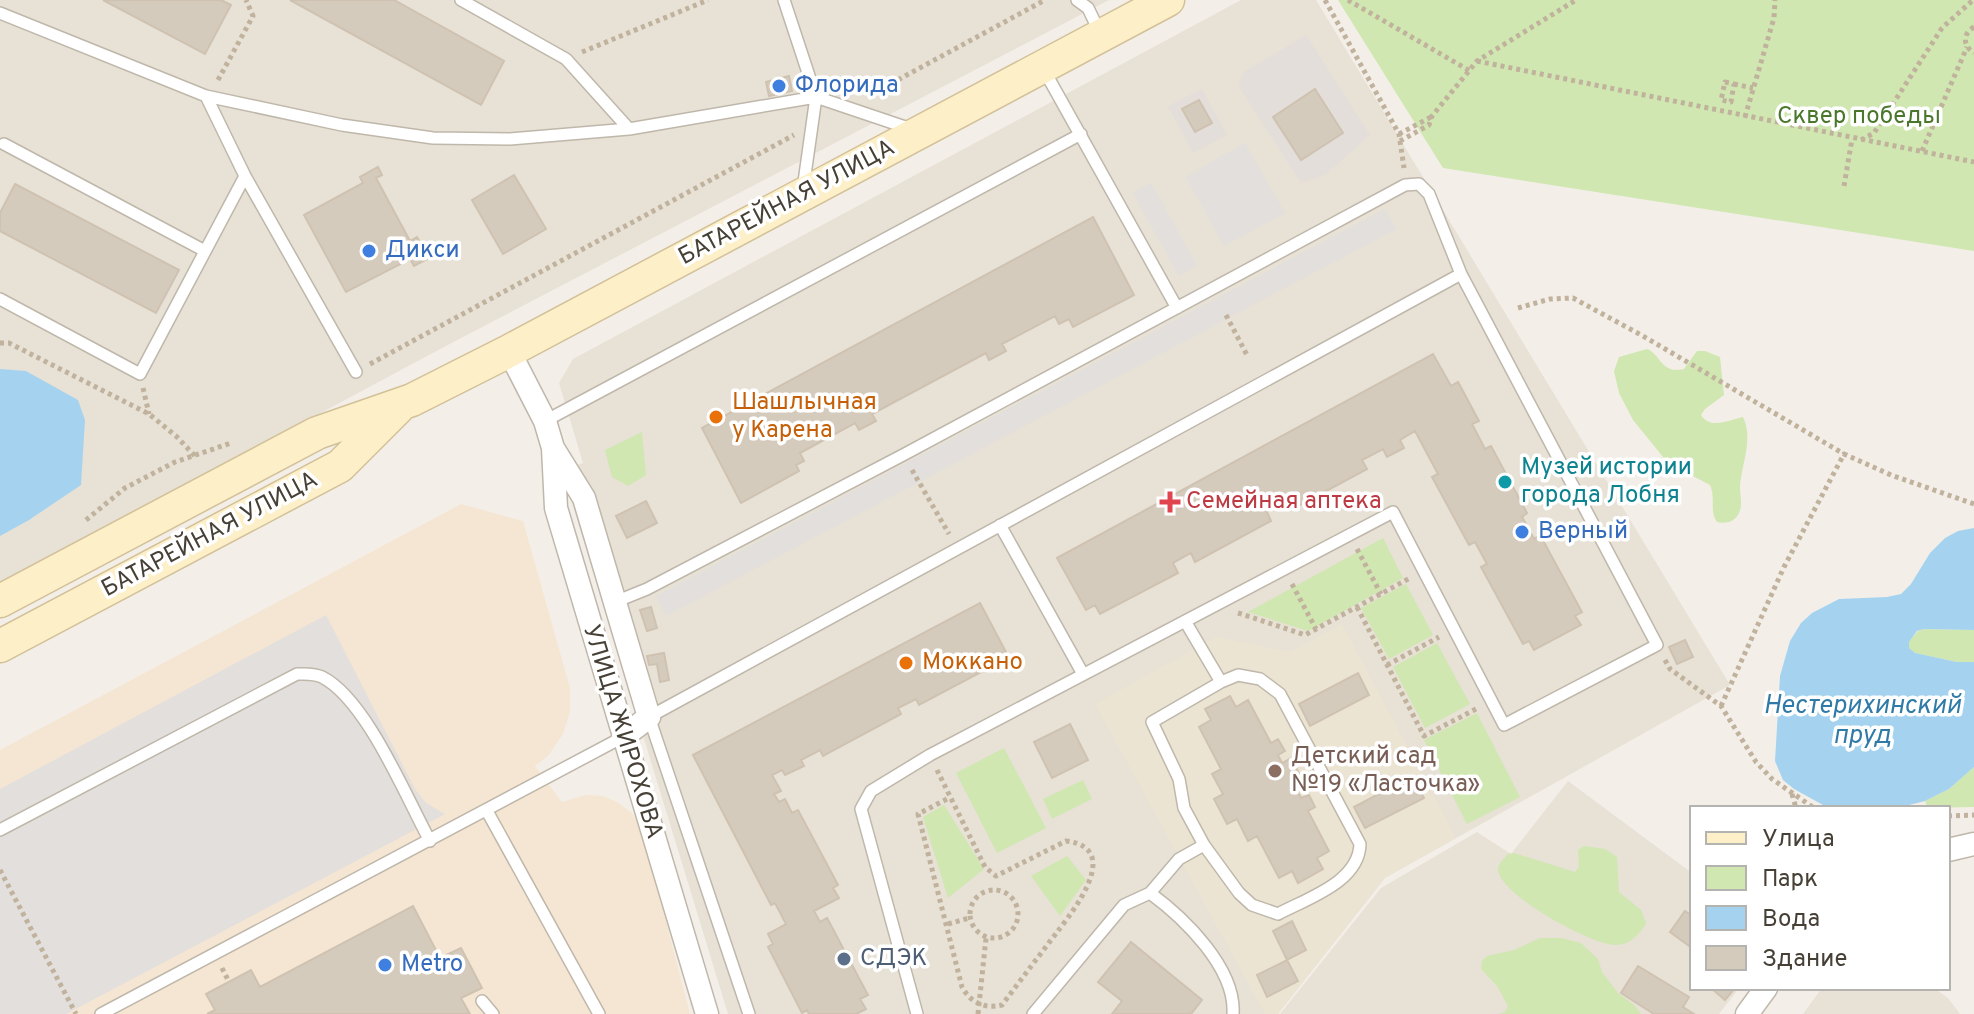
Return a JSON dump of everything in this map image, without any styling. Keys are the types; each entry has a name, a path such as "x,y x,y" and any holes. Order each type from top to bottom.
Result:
{"main road":[{"name":"БАТАРЕЙНАЯ УЛИЦА","path":"0,601 317,433 403,403 509,351 1168,0"},
{"name":"БАТАРЕЙНАЯ УЛИЦА","path":"0,646 340,466 403,403"}],"street":[{"name":"УЛИЦА ЖИРОХОВА","path":"509,351 545,421 553,448 556,508 707,1014"},
{"name":"УЛИЦА ЖИРОХОВА","path":"553,448 584,498 649,717"},
{"path":"623,737 649,717"},
{"path":"1950,850 1974,844"},
{"path":"1747,1014 1765,990"}],"lane":[{"path":"461,0 566,59 629,129"},
{"path":"784,0 816,97 802,195"},
{"path":"1077,0 1088,8 1101,35"},
{"path":"0,13 207,96 342,125 433,138 510,139 629,129 816,97 919,132"},
{"path":"1042,66 1177,308"},
{"path":"207,96 245,176 356,372"},
{"path":"545,421 1081,134"},
{"path":"4,144 205,251"},
{"path":"0,299 140,374 245,176"},
{"path":"615,602 647,589 903,455 1405,185 1419,184 1429,194 1461,274 1657,645 1504,725 1393,512 930,755 871,791 861,809 917,1014"},
{"path":"749,1014 649,717 1461,274"},
{"path":"1000,525 1083,674"},
{"path":"1185,621 1221,682"},
{"path":"0,830 297,674 318,674 338,687 365,720 430,841"},
{"path":"1238,675 1250,676 1271,685 1280,694 1360,844 1360,854 1347,876 1278,914 1264,911 1239,893 1204,845 1184,808 1179,779 1152,722 1221,682 1238,675"},
{"path":"101,1014 623,737"},
{"path":"487,811 599,1014"},
{"path":"1033,1014 1124,905 1150,893 1179,859 1204,845"},
{"path":"1150,893 1174,910 1199,935 1230,987 1233,1014"},
{"path":"482,1001 493,1014"}],"path":[{"path":"207,96 253,16 246,0"},
{"path":"566,59 708,0"},
{"path":"847,108 1045,0"},
{"path":"1325,0 1399,134 1405,185"},
{"path":"1348,0 1470,71"},
{"path":"1399,134 1432,116 1477,61 1576,0"},
{"path":"1745,117 1774,18 1775,0"},
{"path":"1861,140 1874,133 1942,28 1973,0"},
{"path":"1974,27 1966,33 1964,40 1974,53"},
{"path":"1922,151 1967,47"},
{"path":"1477,61 1974,162"},
{"path":"1734,84 1753,88"},
{"path":"1400,141 1429,125 1432,116"},
{"path":"356,372 812,125"},
{"path":"1844,186 1852,139"},
{"path":"1518,308 1550,299 1573,298 1844,454 1891,475 1974,504"},
{"path":"1226,315 1248,357"},
{"path":"0,343 9,343 149,414 195,456"},
{"path":"1721,706 1784,567 1844,454"},
{"path":"903,455 939,517"},
{"path":"1359,551 1381,594"},
{"path":"1214,606 1305,635 1423,571"},
{"path":"1294,586 1316,629"},
{"path":"1357,607 1424,736 1492,701"},
{"path":"1387,665 1454,629"},
{"path":"1657,645 1670,669 1721,706 1756,762 1792,794 1811,806"},
{"path":"930,755 985,867 996,876"},
{"path":"1792,794 1795,806"},
{"path":"949,798 918,814 962,987 968,997 990,1008 1002,1005 1085,895 1093,865 1090,853 1066,841 996,876"},
{"path":"1950,816 1974,815"},
{"path":"0,870 76,1014"},
{"path":"996,876 996,889"},
{"path":"996,889 1005,892 1017,905 1017,923 1004,936 986,938 972,927 969,918 973,901 979,894 996,889"},
{"path":"948,924 969,918"},
{"path":"978,1014 986,938"}],"shaded area":[{"path":"0,0 1109,0 442,348 0,585"},
{"path":"1241,0 1316,0 1730,685 1385,878 1278,1014 728,1014 562,470 583,463 559,383 573,359"},
{"path":"1306,35 1370,135 1325,175 1301,183 1238,85 1244,72"},
{"path":"1202,89 1227,135 1193,153 1168,106"},
{"path":"1245,143 1285,213 1224,246 1186,177"},
{"path":"1151,183 1197,266 1179,276 1133,193"},
{"path":"1385,209 1396,229 666,616 656,596"},
{"path":"461,504 523,521 570,688 570,712 563,734 548,756 535,766 562,802 585,795 603,796 632,813 642,829 690,1014 0,1014 0,750"},
{"path":"326,615 415,789 426,803 445,814 66,1014 0,1014 0,789"},
{"name":"Детский сад №19 «Ласточка»","path":"1342,624 1456,838 1384,878 1278,1014 1265,1014 1095,704 1216,637 1290,652"},
{"path":"1568,781 1690,872 1690,990 1737,990 1719,1014 1280,1014 1381,888 1477,832 1511,854"},
{"path":"1821,990 1937,990 1948,998 1960,1014 1803,1014"}],"green space":[{"name":"Сквер победы","path":"1338,0 1974,0 1974,251 1443,168"},
{"path":"1647,349 1670,369 1676,370 1684,369 1697,351 1720,357 1724,395 1701,415 1715,423 1743,417 1746,425 1741,507 1733,520 1717,522 1710,485 1668,463 1633,420 1619,393 1614,371 1619,357"},
{"path":"642,432 646,475 628,486 612,477 605,450"},
{"path":"1383,538 1403,578 1308,631 1248,612"},
{"path":"1406,584 1433,635 1389,659 1361,608"},
{"path":"1924,629 1974,630 1974,662 1957,662 1914,653 1909,648 1909,641"},
{"path":"1437,643 1470,704 1425,728 1393,667"},
{"path":"1477,713 1520,797 1467,824 1424,740"},
{"path":"1004,748 1046,828 997,853 956,773"},
{"path":"1974,767 1974,807 1927,806 1925,801 1949,789"},
{"path":"1083,780 1092,799 1052,819 1043,799"},
{"path":"944,805 984,869 948,898 923,817"},
{"path":"1584,846 1605,849 1617,857 1619,892 1641,910 1646,923 1638,935 1627,943 1617,945 1589,938 1550,918 1514,893 1498,870 1508,854 1514,853 1575,872 1579,867 1578,850"},
{"path":"1067,856 1086,880 1060,916 1031,876"},
{"path":"1540,938 1561,938 1581,943 1598,959 1602,972 1618,993 1641,1014 1499,1014 1505,1012 1508,1006 1497,986 1481,969 1482,961 1487,956 1514,950"}],"water":[{"path":"0,369 26,371 78,400 85,420 81,485 0,536"},
{"name":"Нестерихинский пруд","path":"1974,528 1974,630 1924,629 1917,631 1909,642 1909,648 1915,653 1957,662 1974,662 1974,767 1949,789 1925,801 1905,806 1823,805 1794,789 1783,780 1775,761 1780,676 1790,641 1801,623 1812,613 1839,599 1901,594 1930,553 1945,538"}],"building":[{"path":"103,0 221,0 231,5 205,54"},
{"path":"290,0 394,0 504,61 481,105"},
{"name":"Флорида","path":"789,76 792,91 769,96 766,82"},
{"path":"1315,89 1343,133 1301,160 1273,117"},
{"path":"1199,100 1212,123 1195,132 1182,109"},
{"path":"378,167 382,175 376,178 410,241 417,237 429,258 414,266 410,259 346,292 304,215 363,183 360,177"},
{"path":"514,175 546,229 503,254 472,200"},
{"path":"15,184 179,270 156,313 0,231 0,213"},
{"path":"1093,217 1134,295 1073,327 1069,319 1059,324 1055,316 1002,344 1006,351 989,360 986,353 872,414 876,421 859,430 855,423 800,453 804,461 796,465 799,471 741,503 702,428"},
{"path":"1433,354 1451,386 1458,382 1479,421 1472,424 1485,449 1491,446 1527,513 1522,517 1534,539 1540,535 1582,612 1575,616 1581,625 1534,650 1529,641 1523,644 1481,567 1487,564 1475,542 1469,545 1432,477 1438,474 1415,431 1400,440 1404,448 1387,457 1383,449 1362,460 1367,469 1291,510 1286,501 1267,512 1271,521 1195,562 1191,553 1173,563 1178,573 1100,614 1095,605 1086,610 1057,558"},
{"path":"646,501 657,523 627,538 616,516"},
{"path":"980,603 1006,652 995,657 998,663 919,705 916,699 898,708 901,714 823,756 820,750 801,760 804,766 785,775 782,770 772,775 781,791 774,794 779,802 785,799 792,813 798,810 838,885 833,888 839,898 814,911 820,922 827,918 868,995 860,999 866,1009 856,1014 809,1014 807,1010 802,1013 768,947 773,944 768,934 786,924 775,903 771,905 693,755"},
{"path":"651,607 657,628 647,631 640,610"},
{"path":"1685,640 1693,657 1677,664 1669,647"},
{"path":"664,653 669,680 660,682 657,664 649,665 647,656"},
{"path":"1358,673 1369,695 1310,726 1299,704"},
{"path":"1230,696 1236,707 1248,700 1271,743 1278,739 1285,751 1278,755 1282,763 1291,758 1304,783 1296,788 1301,798 1309,795 1315,807 1308,811 1329,851 1317,858 1323,869 1298,883 1292,871 1279,878 1257,836 1248,841 1237,819 1227,824 1214,799 1223,794 1212,774 1221,769 1199,727 1211,720 1205,709"},
{"path":"1070,724 1088,760 1052,778 1034,742"},
{"path":"1413,776 1424,798 1365,828 1354,807"},
{"name":"Metro","path":"413,906 440,958 461,948 482,988 461,998 470,1014 207,1014 215,1010 206,994 251,970 260,987"},
{"path":"1685,911 1690,915 1690,947 1670,932"},
{"path":"1292,921 1306,950 1287,960 1273,931"},
{"path":"1131,942 1202,1000 1191,1014 1112,1014 1122,1001 1098,982"},
{"path":"1287,960 1298,981 1267,997 1257,975"},
{"path":"1638,966 1689,997 1683,1007 1694,1014 1654,1014 1621,993"},
{"path":"1713,990 1733,990 1725,1000"}],"place":[{"name":"Флорида","path":"779,86"},
{"name":"Дикси","path":"369,251"},
{"name":"Шашлычная у Карена","path":"716,417"},
{"name":"Музей истории города Лобня","path":"1505,482"},
{"name":"Семейная аптека","path":"1170,502"},
{"name":"Верный","path":"1522,532"},
{"name":"Моккано","path":"906,663"},
{"name":"Детский сад №19 «Ласточка»","path":"1275,771"},
{"name":"СДЭК","path":"844,959"},
{"name":"Metro","path":"385,965"}]}
